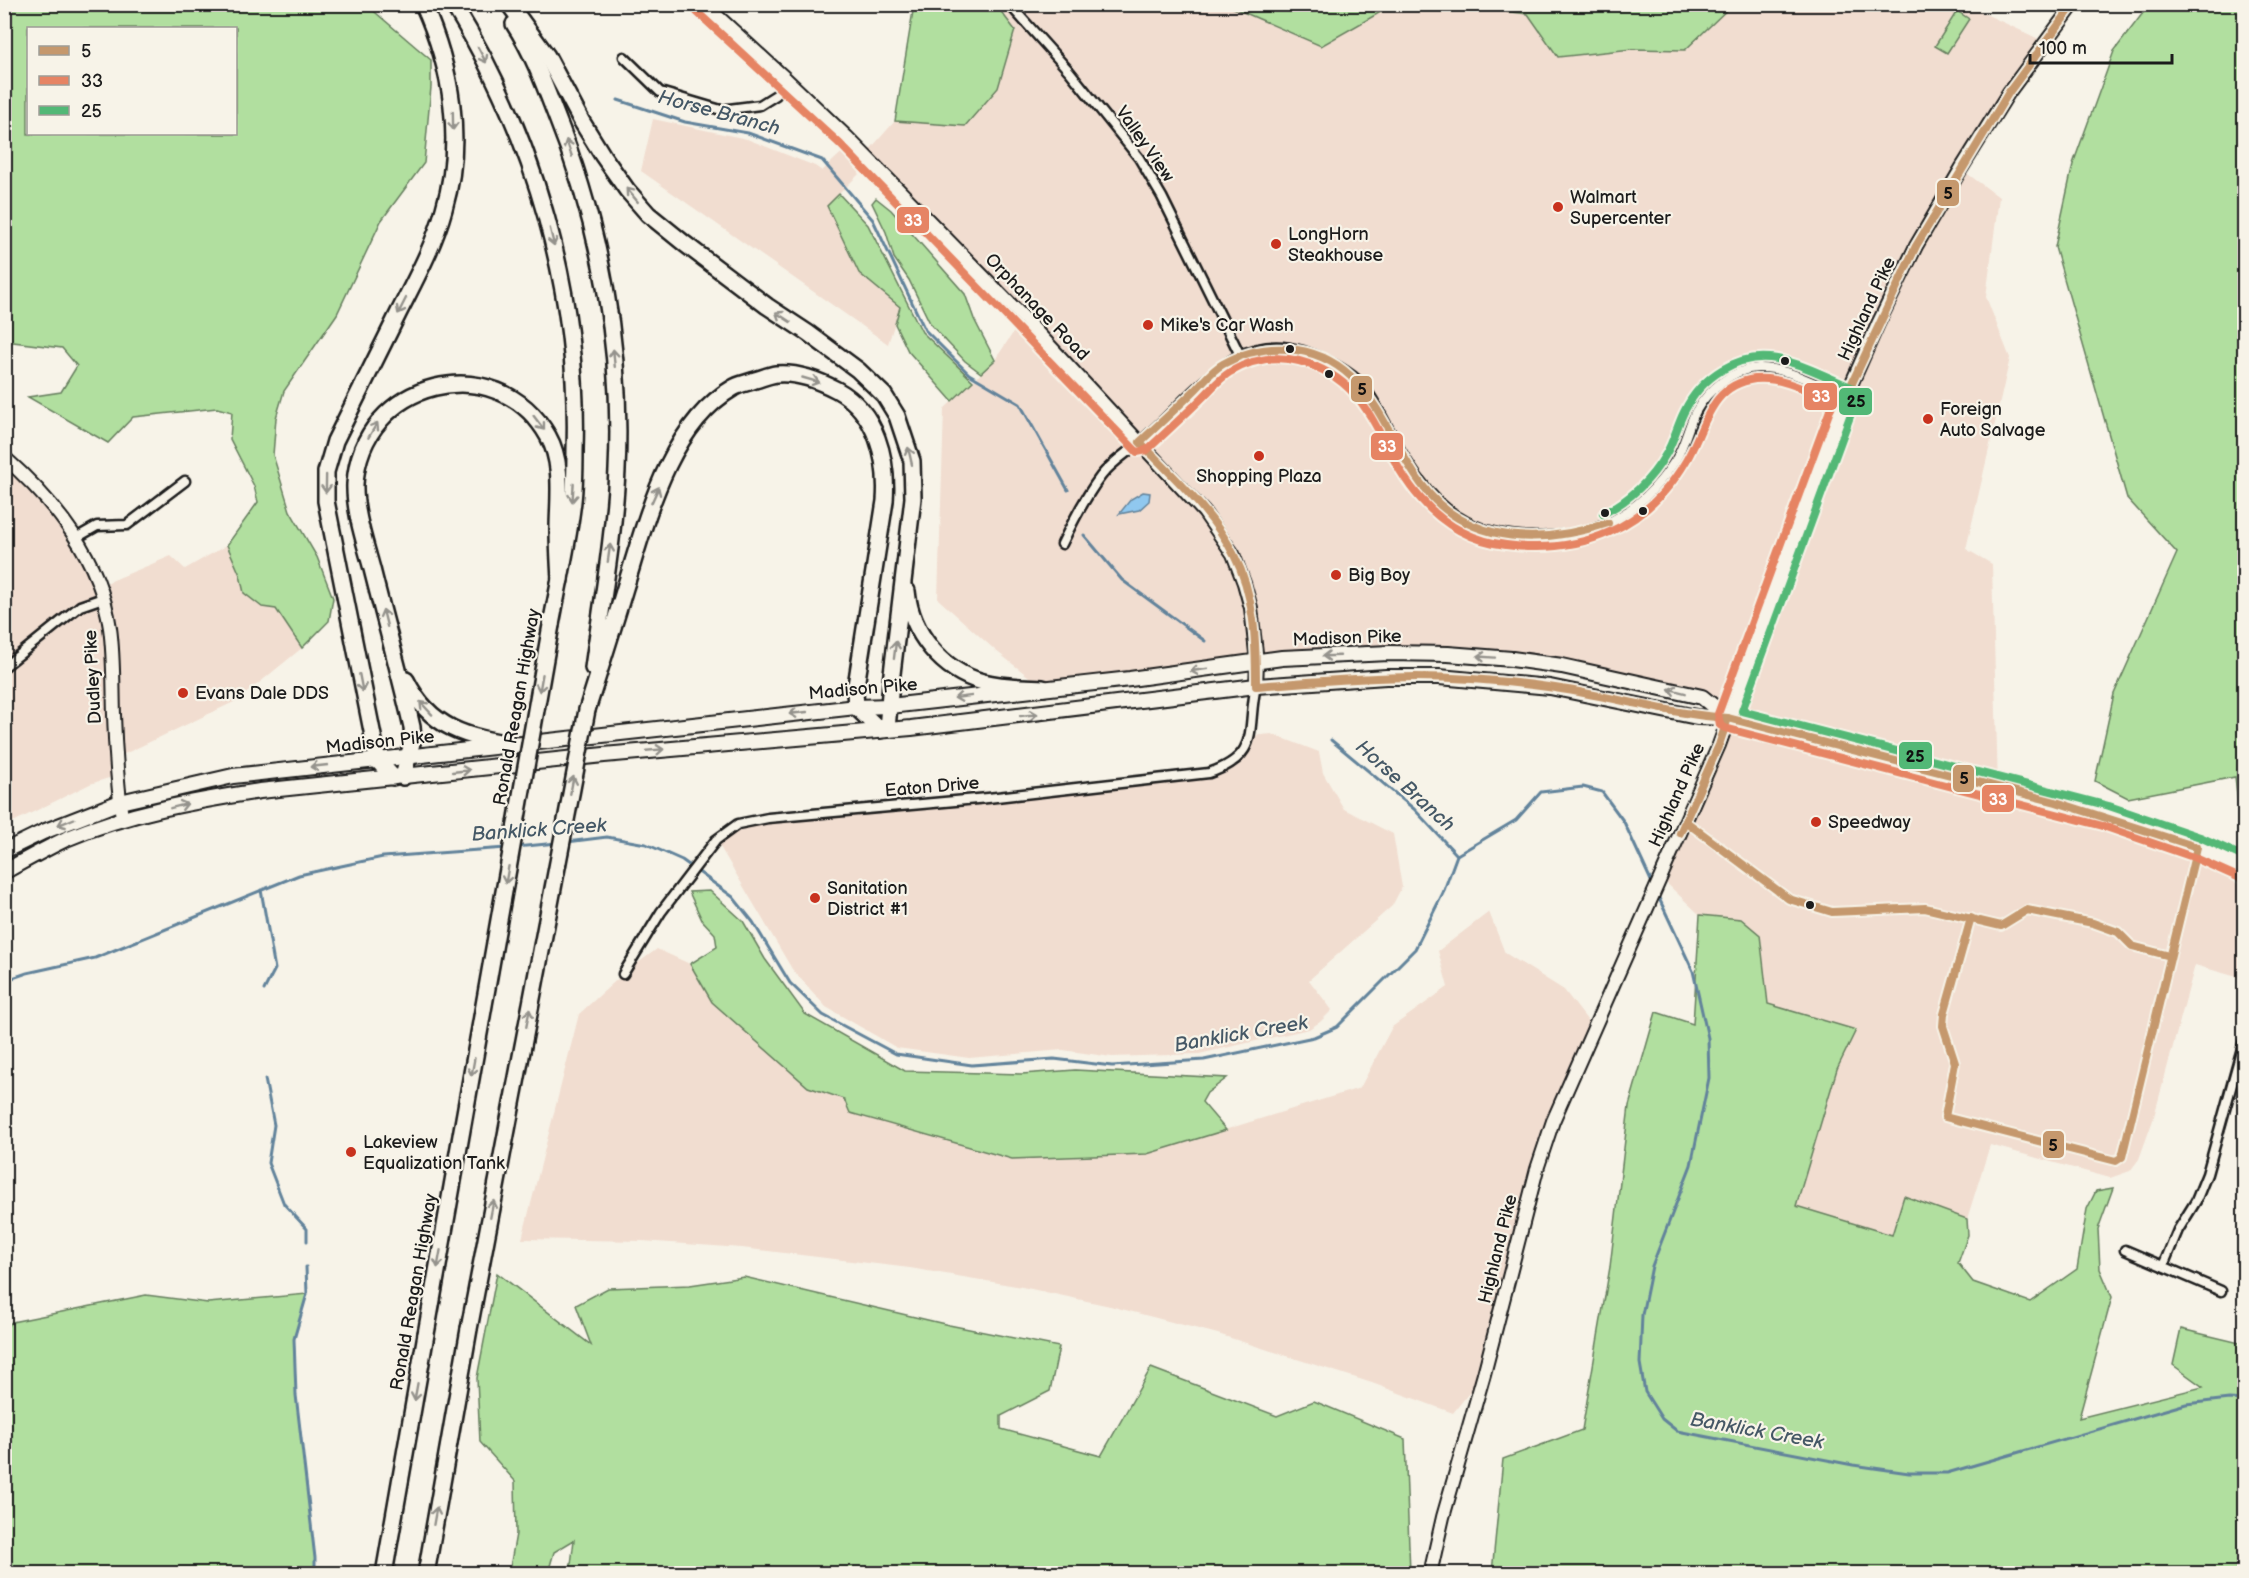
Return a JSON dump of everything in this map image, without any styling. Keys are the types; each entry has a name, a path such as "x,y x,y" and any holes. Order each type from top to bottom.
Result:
{"highway":[{"path":"423,4 439,41 451,87 453,140 448,192 444,210 425,260 335,441 326,472 326,501 378,761 398,777 408,757 413,739 412,727 362,531 355,483 358,466 372,428 385,414 400,401 416,393 440,387 466,385 485,387 512,397 536,419 549,437 558,472 560,580"},
{"name":"Ronald Reagan Highway","path":"384,1574 572,509 576,429 573,359 562,283 547,220 513,120 491,71 453,4"},
{"path":"426,1574 469,1329 587,710 612,537 617,470 617,398 610,315 595,235 569,148 544,85 517,28 502,4"},
{"path":"509,4 547,56 603,156 627,190 648,214 767,306 858,370 884,395 897,416 912,461 913,498 890,706 884,729 856,707 855,692 878,551 886,478 883,455 875,433 862,412 845,394 826,384 789,374 775,374 735,387 717,400 695,422 672,459 647,512 587,710"},
{"path":"905,570 907,596 917,628 925,642 941,659 958,672 981,682 998,686 1043,688"},
{"path":"394,655 414,696 434,717 456,731 476,739 516,745"}],"main road":[{"name":"Orphanage Road","path":"704,4 847,137 1005,299 1204,512 1233,554 1251,608 1257,662 1256,686"},
{"name":"Highland Pike","path":"1430,1574 1443,1517 1484,1374 1537,1169 1553,1121 1719,745 1846,396 1878,324 1922,236 2010,92 2074,4"},
{"name":"Dudley Pike","path":"4,458 55,507 86,556 103,598 110,627 113,655 116,758 122,819"},
{"name":"Madison Pike","path":"4,851 43,832 120,802 233,776 856,707 890,706 1130,679 1282,658 1389,653 1448,654 1512,659 1626,678 1702,697 1728,718"},
{"name":"Madison Pike","path":"4,872 67,839 122,819 206,799 604,755 1051,712 1256,686 1440,677 1550,687 1697,717 1728,718 2106,816 2197,847 2244,868"}],"street":[{"name":"Valley View","path":"1010,4 1070,72 1139,158 1162,197 1240,355"},
{"path":"624,57 660,92 721,110 760,105 770,100 787,80"},
{"path":"1062,544 1084,501 1114,462 1140,442 1221,365 1240,355 1266,347 1292,348 1337,365 1358,381 1374,402 1414,472 1441,505 1458,518 1482,529 1529,537 1564,535 1588,530 1618,518 1650,492 1677,457 1696,411 1710,392 1737,373 1754,368 1782,371 1846,396"},
{"path":"76,538 98,526 127,525 185,481"},
{"path":"4,667 80,606 103,598"},
{"name":"Eaton Drive","path":"623,974 673,896 716,840 738,824 768,818 988,798 1209,773 1224,768 1238,759 1246,747 1249,740 1256,686"},
{"path":"2163,1266 2178,1230 2196,1201 2208,1174 2244,1041"},
{"path":"2126,1250 2222,1292"}],"shaded area":[{"path":"1964,4 2045,42 1961,169 1999,197 1986,297 2010,358 1966,549 1992,564 1998,787 2244,868 2244,979 2195,965 2153,1120 2139,1159 2130,1171 2110,1178 1990,1145 1967,1219 1904,1196 1892,1235 1796,1206 1837,1069 1856,1030 1768,1004 1760,935 1741,919 1700,915 1660,877 1728,718 1702,697 1583,671 1389,653 1043,688 995,650 938,599 944,409 995,360 1023,318 871,162 827,206 859,273 900,307 888,344 641,171 653,119 747,139 815,166 822,171 852,143 865,155 895,121 965,126 1015,31 996,5 1227,5 1321,46 1393,5 1456,5 1528,14 1632,49 1685,50 1732,5"},
{"path":"5,457 38,488 99,586 171,556 185,569 227,545 240,575 244,593 262,607 276,609 302,648 238,700 116,758 118,775 90,784 5,826"},
{"path":"1272,734 1319,752 1323,773 1344,809 1393,834 1402,887 1392,906 1309,980 1332,1010 1320,1022 1309,1029 1199,1054 1112,1057 1063,1050 969,1058 897,1048 826,1007 792,969 716,840 738,824 1224,768 1250,736"},
{"path":"1489,912 1505,953 1564,990 1594,1029 1553,1121 1484,1374 1453,1413 1372,1383 1218,1334 1110,1306 1022,1287 910,1268 742,1248 642,1241 522,1239 579,1014 623,974 657,949 690,964 712,1002 808,1087 844,1099 898,1127 922,1132 1147,1154 1360,1088 1392,1027 1448,987 1438,951"}],"green space":[{"path":"5,4 355,5 369,7 431,60 431,87 424,163 381,221 337,314 284,391 276,418 273,455 290,511 317,557 333,598 329,621 302,648 276,609 262,607 244,593 240,575 227,545 258,502 254,486 230,439 232,412 217,408 133,417 108,443 28,397 61,392 77,366 62,348 5,341"},
{"path":"1393,4 1321,46 1227,5"},
{"path":"1732,4 1685,50 1632,49 1558,57 1528,14 1456,5"},
{"path":"914,5 996,5 1015,30 998,88 965,126 895,121"},
{"path":"2149,5 2244,5 2244,830 2241,829 2235,777 2128,798 2095,781 2114,694 2177,553 2127,498 2055,247 2073,164 2114,51"},
{"path":"1957,11 1969,19 1947,53 1935,46"},
{"path":"839,194 868,225 922,332 973,381 952,401 908,351 895,324 900,307 859,273 827,206"},
{"path":"876,198 891,210 965,294 974,319 995,360 981,373 965,361 931,325 909,280 894,258 886,232 872,203"},
{"path":"710,891 743,921 765,959 805,1014 905,1071 1022,1074 1075,1070 1227,1078 1207,1093 1202,1102 1226,1130 1147,1154 1012,1159 850,1113 844,1099 808,1087 712,1002 690,964 717,947 715,934 702,920 689,892"},
{"path":"1700,915 1741,919 1760,935 1768,1004 1856,1030 1837,1069 1796,1206 1892,1235 1904,1196 1967,1219 1968,1235 1958,1263 1973,1282 2030,1302 2077,1269 2087,1209 2096,1191 2113,1188 2098,1229 2100,1269 2112,1297 2079,1418 2203,1387 2173,1365 2181,1329 2244,1344 2244,1573 1492,1573 1503,1459 1582,1430 1610,1267 1629,1106 1656,1012 1693,1024"},
{"path":"497,1273 591,1345 576,1305 608,1288 690,1285 744,1277 949,1325 1059,1347 1050,1391 1001,1416 1001,1429 1101,1456 1151,1368 1277,1416 1314,1401 1405,1439 1410,1573 570,1573 574,1540 554,1552 548,1573 509,1573 516,1534 515,1481 480,1442 477,1378"},
{"path":"307,1294 294,1339 296,1395 315,1573 5,1573 5,1328 12,1322 146,1295 208,1303"}],"water":[{"path":"1143,492 1150,493 1149,501 1139,510 1119,514 1131,499"}],"waterway":[{"name":"Horse Branch","path":"355,4 389,9"},
{"name":"Horse Branch","path":"618,100 685,122 748,133 822,160 873,220 925,330 969,374 1020,404 1068,490"},
{"name":"Horse Branch","path":"1084,535 1122,580 1205,641"},
{"name":"Horse Branch","path":"1331,740 1414,809 1457,855"},
{"name":"Banklick Creek","path":"567,842 607,837 646,844 682,860 733,897 753,922 790,983 823,1015 896,1054 972,1065 1054,1059 1112,1066 1204,1060 1314,1037 1337,1027 1415,949 1443,893 1457,855 1516,820 1541,792 1583,787 1602,792 1624,822 1653,885"},
{"name":"Banklick Creek","path":"516,847 557,843"},
{"name":"Banklick Creek","path":"4,981 27,973 95,958 299,875 383,857 506,848"},
{"path":"261,890 275,969 264,990"},
{"name":"Banklick Creek","path":"1657,894 1693,971 1708,1038 1709,1078 1691,1165 1652,1266 1642,1315 1640,1363 1645,1392 1662,1419 1677,1431 1853,1465 1909,1473 1947,1473 2186,1404 2229,1399 2244,1400"},
{"path":"265,1079 274,1125 268,1163 284,1204 307,1229 307,1241"},
{"path":"306,1267 307,1294 294,1339 296,1395 315,1574"},
{"path":"2244,1471 2242,1475 2244,1479"}],"transit line":[{"name":"5","path":"1846,396 1916,246 2009,92 2074,4"},
{"name":"33","path":"697,12 840,144 1137,452 1147,450 1230,372 1246,364 1263,360 1290,359 1325,371 1344,384 1360,400 1406,479 1421,499 1459,530 1493,543 1534,547 1561,546 1610,532 1632,520 1652,504 1686,461 1710,410 1727,390 1740,383 1755,379 1775,380 1833,402 1718,714 1720,725 2103,826 2193,857 2240,878"},
{"name":"5","path":"1608,523 1571,533 1532,537 1494,532 1476,527 1458,518 1435,500 1416,477 1370,399 1351,377 1328,360 1297,350 1258,351 1223,364 1140,442 1204,510 1234,555 1246,586 1253,619 1256,686 1356,679 1432,677 1498,681 1571,690 1683,713 1728,718 2056,802 2197,847 2122,1157 2116,1161 1945,1117 1955,1063 1943,1026 1944,1014 1971,918"},
{"name":"25","path":"1603,514 1631,496 1654,472 1669,449 1691,399 1711,378 1735,363 1763,358 1787,361 1851,387 1856,392 1856,400 1742,711 2109,806 2200,837 2244,857"},
{"name":"5","path":"1680,833 1719,745 1728,718"},
{"name":"5","path":"1685,821 1789,899 1832,912 1925,908 2001,926 2027,910 2093,923 2118,932 2132,946 2170,956"}],"place":[{"name":"Walmart Supercenter","path":"1558,207"},
{"name":"LongHorn Steakhouse","path":"1276,244"},
{"name":"Mike's Car Wash","path":"1148,325"},
{"name":"Foreign Auto Salvage","path":"1928,419"},
{"name":"Shopping Plaza","path":"1259,456"},
{"name":"Big Boy","path":"1336,575"},
{"name":"Evans Dale DDS","path":"183,693"},
{"name":"Speedway","path":"1816,822"},
{"name":"Sanitation District #1","path":"815,898"},
{"name":"Lakeview Equalization Tank","path":"351,1152"}]}
